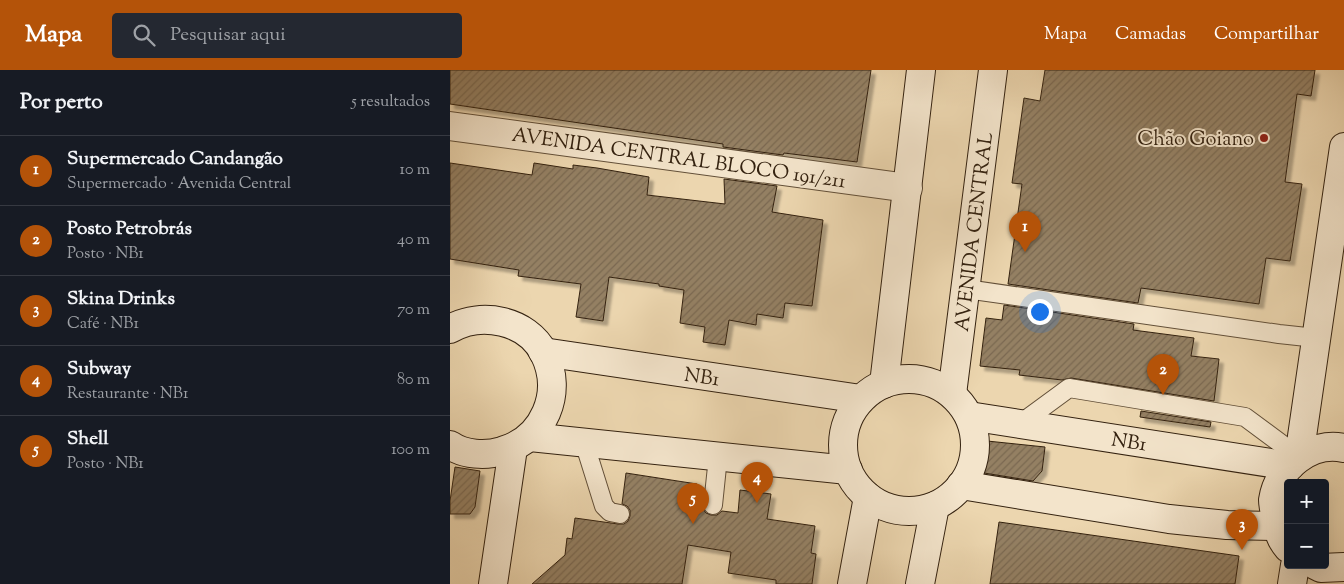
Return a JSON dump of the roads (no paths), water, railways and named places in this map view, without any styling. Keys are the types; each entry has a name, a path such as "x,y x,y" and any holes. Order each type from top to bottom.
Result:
{"street":[{"path":"884,384 921,70"},
{"name":"AVENIDA CENTRAL","path":"952,394 993,70"},
{"name":"AVENIDA CENTRAL BLOCO 191/211","path":"450,126 908,188"},
{"path":"1295,461 1316,338 1344,147"},
{"path":"450,329 470,321 490,319 511,324 530,336 543,352 551,374 552,397 544,419 521,442 493,454 472,453 450,445"},
{"name":"NB1","path":"543,352 861,399"},
{"path":"908,378 931,382 952,394 969,416 975,440 972,464 961,485 935,506 912,511 889,508 868,498 856,486 848,470 843,445 847,420 861,399 884,384 908,378"},
{"name":"NB1","path":"969,416 1295,461"},
{"path":"521,442 584,442 848,470"},
{"path":"493,584 521,442"},
{"path":"961,485 1169,519 1228,526 1283,537 1273,502 1278,482 1295,461 1317,449 1336,446 1344,448"},
{"path":"852,584 868,498"},
{"path":"920,584 935,506"},
{"path":"1329,568 1344,568"},
{"path":"1292,584 1294,569"}],"lane":[{"path":"966,289 1316,338"},
{"path":"1020,424 1069,388 1245,417 1295,461"},
{"path":"584,442 604,506 610,512 620,514"},
{"path":"713,505 718,457"}],"place":[{"name":"Chão Goiano","path":"1264,138"},
{"name":"Supermercado Candangão","path":"1025,252"},
{"name":"Posto Petrobrás","path":"1163,395"},
{"name":"Subway","path":"757,503"},
{"name":"Shell","path":"693,524"},
{"name":"Skina Drinks","path":"1242,550"}]}
